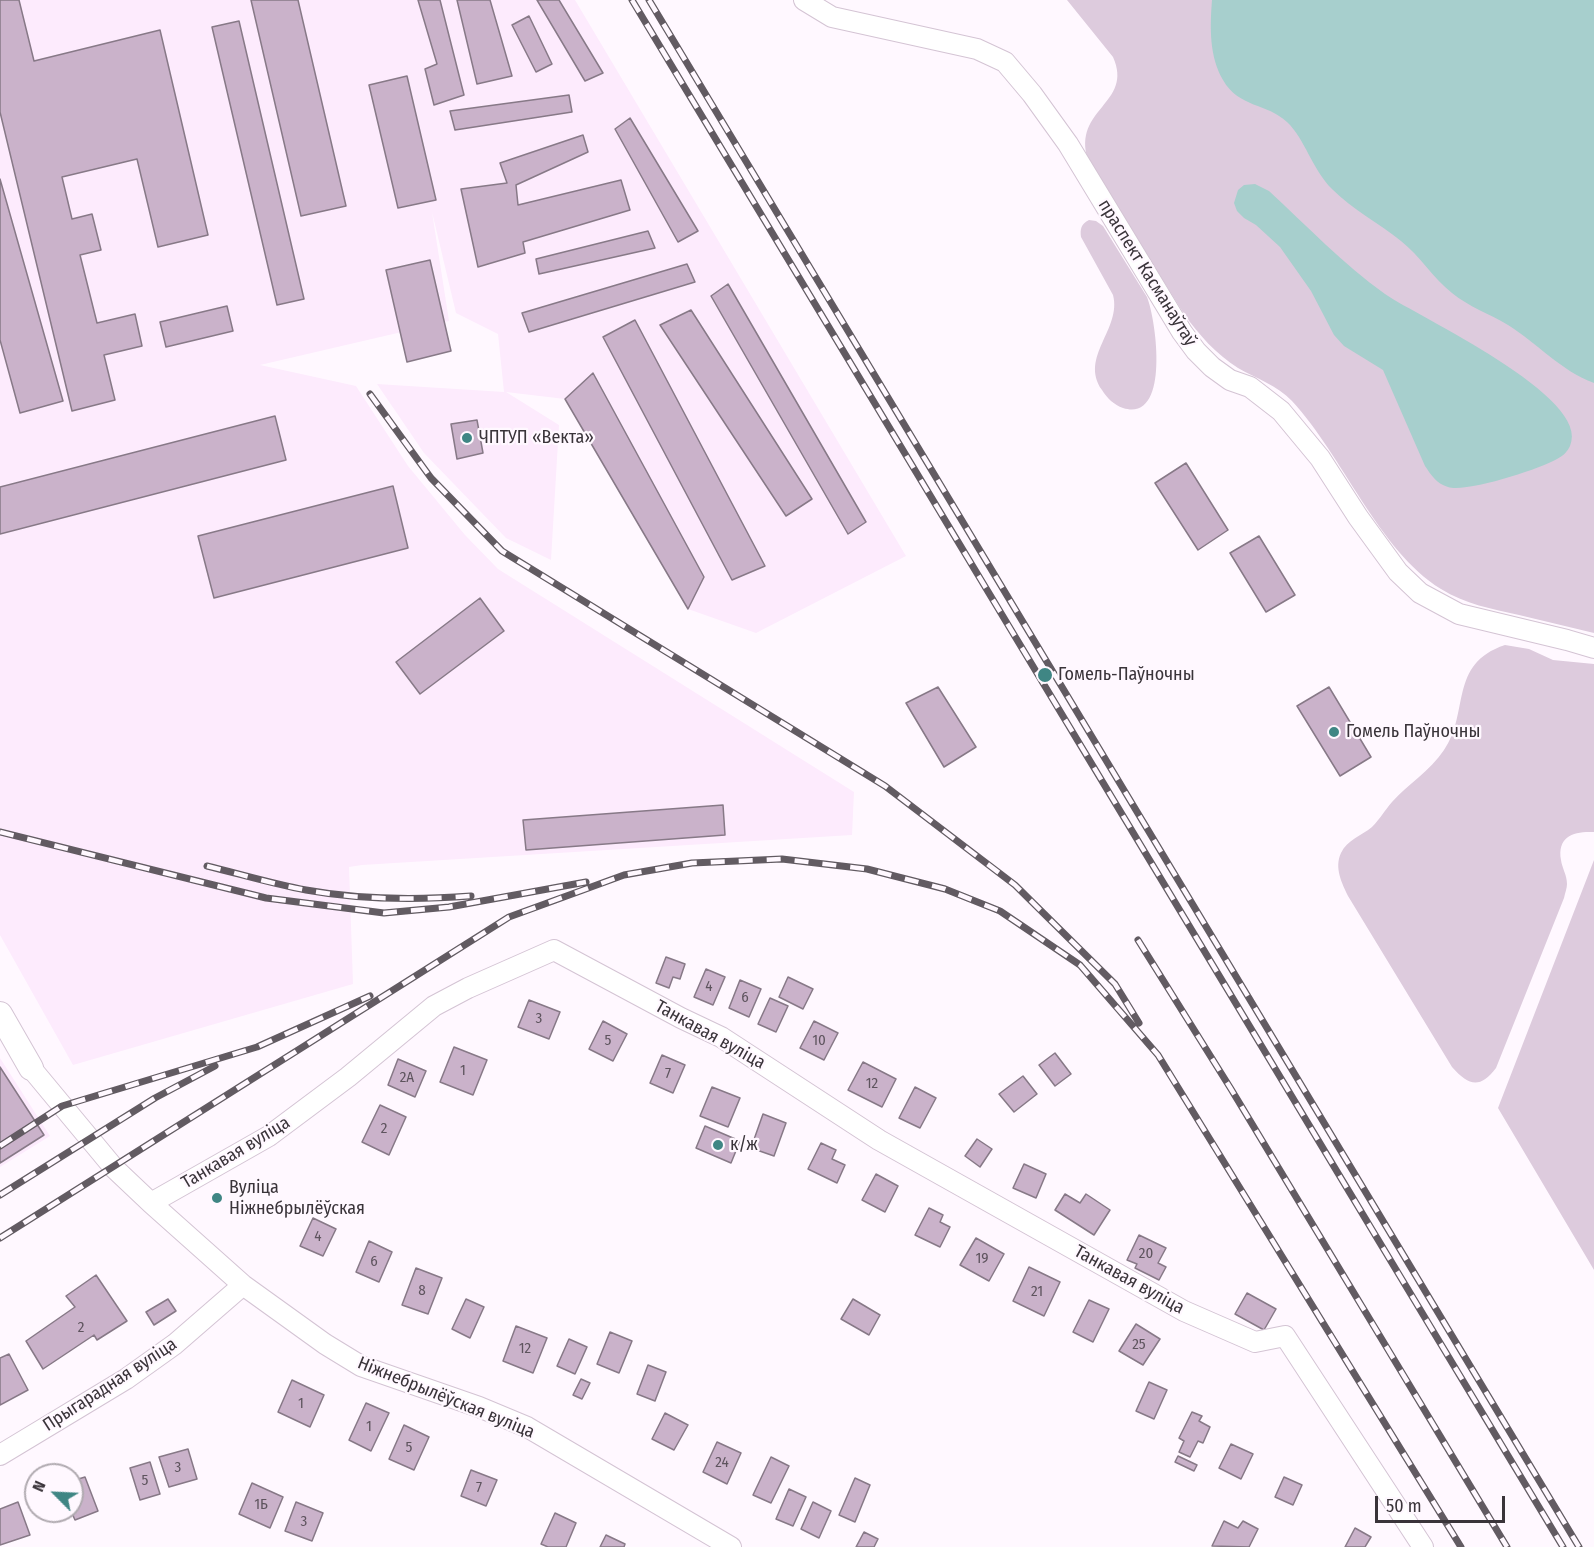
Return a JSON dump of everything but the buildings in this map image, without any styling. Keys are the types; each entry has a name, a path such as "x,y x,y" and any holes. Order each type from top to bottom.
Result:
{"street":[{"name":"праспект Касманаўтаў","path":"804,0 832,17 977,49 1005,62 1032,94 1068,144 1182,332 1196,351 1230,380 1250,387 1281,411 1320,458 1358,517 1398,572 1420,593 1459,614 1594,648"},
{"name":"Танкавая вуліца","path":"151,1203 269,1136 348,1077 434,1006 468,988 554,950 721,1037 879,1140 1184,1311 1255,1342 1285,1336 1423,1547"},
{"path":"0,1014 31,1068"},
{"name":"Ніжнебрылёўская вуліца","path":"31,1068 114,1168 151,1203 243,1285 325,1344 361,1366 479,1407 527,1427 731,1547"},
{"name":"Прыгарадная вуліца","path":"0,1455 126,1379 175,1344 243,1285"}],"shaded area":[{"path":"0,0 575,0 906,556 756,633 688,609 565,399 506,392 559,425 551,560 506,538 424,453 377,384 504,392 498,334 456,313 432,212 449,321 260,365 356,386 408,466 465,535 498,569 854,792 852,835 349,867 353,984 73,1065 0,935"},
{"path":"1067,0 1594,0 1594,633 1489,608 1441,589 1419,572 1398,551 1328,448 1292,401 1273,386 1230,363 1196,329 1184,314 1088,160 1085,143 1088,129 1116,86 1117,73 1113,57"},
{"path":"1212,0 1594,0 1594,383 1560,364 1508,325 1452,293 1393,234 1332,189 1287,122 1271,111 1245,101 1230,89 1218,71 1215,61 1211,31"},
{"path":"1255,184 1269,191 1340,257 1385,294 1499,360 1530,382 1555,405 1570,426 1570,446 1566,452 1557,459 1535,468 1470,487 1448,487 1437,481 1425,466 1383,370 1344,346 1334,335 1311,291 1280,247 1237,211 1234,203 1238,190 1244,185"},
{"path":"1089,220 1096,221 1103,226 1147,297 1151,309 1156,346 1154,385 1148,400 1138,408 1123,408 1114,403 1104,393 1096,378 1095,366 1098,354 1112,320 1114,307 1113,295 1081,237 1082,227"},
{"path":"1505,645 1529,649 1553,660 1594,664 1594,832 1574,834 1564,840 1560,852 1567,884 1564,898 1496,1068 1485,1079 1474,1082 1464,1078 1452,1067 1348,896 1338,864 1341,853 1347,845 1372,827 1392,802 1438,758 1452,736 1463,691 1475,664 1487,653"},
{"path":"1594,860 1594,1270 1498,1108"},
{"path":"0,1058 50,1136 0,1167"}],"railway":[{"path":"632,0 1563,1547"},
{"path":"649,0 1579,1547"},
{"path":"370,394 431,478 502,551 885,786 1015,885 1115,984 1139,1023"},
{"path":"0,832 266,898 384,913 449,907 586,882"},
{"path":"0,1238 509,917 624,875 692,863 782,859 867,869 945,889 1000,911 1080,965 1158,1055 1461,1547"},
{"path":"207,866 294,888 347,896 409,898 471,896"},
{"path":"1138,940 1231,1089 1507,1547"},
{"path":"0,1146 62,1106 257,1047 370,996"},
{"path":"0,1195 155,1098 215,1066"}],"place":[{"name":"ЧПТУП «Векта»","path":"467,438"},
{"name":"Гомель-Паўночны","path":"1045,675"},
{"name":"Гомель Паўночны","path":"1334,732"},
{"name":"к/ж","path":"718,1145"},
{"name":"Вуліца Ніжнебрылёўская","path":"217,1198"}]}
